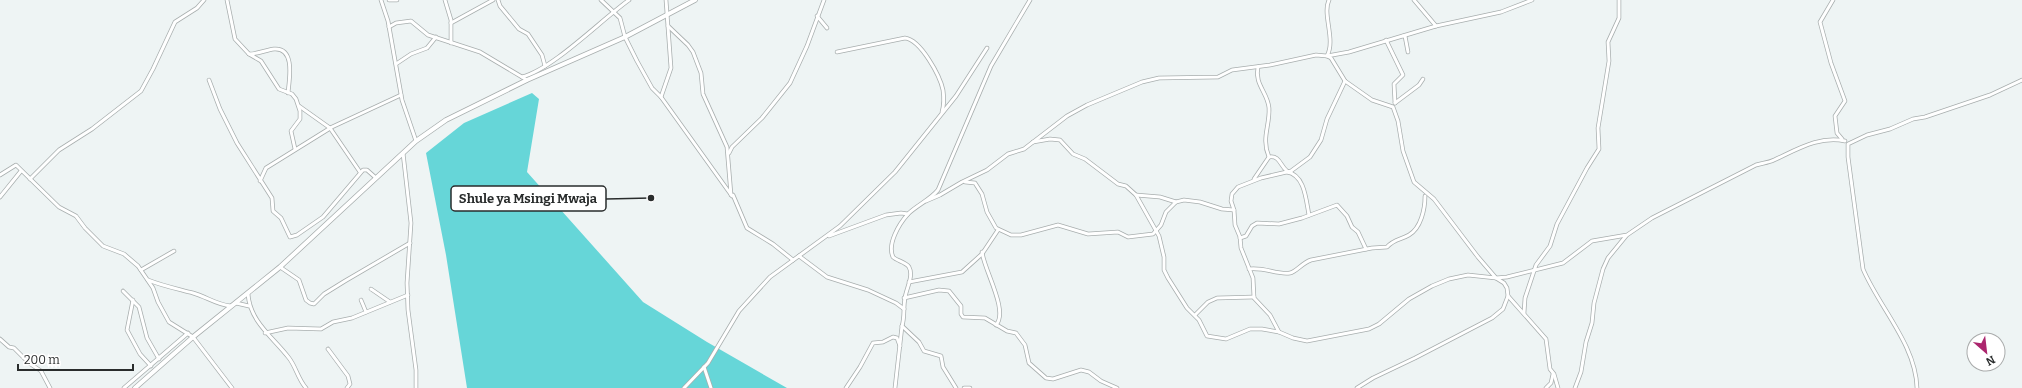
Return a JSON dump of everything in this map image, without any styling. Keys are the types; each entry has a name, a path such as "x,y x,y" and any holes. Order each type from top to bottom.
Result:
{"main road":[{"path":"135,388 193,337 235,305 280,267 416,141 451,117 527,80 625,37 695,0"}],"street":[{"path":"30,179 60,150 92,129 141,91 154,69 175,22 197,8 204,0"},
{"path":"227,0 235,39 250,54 261,62 277,87 294,96 299,106 300,119 291,131 295,149"},
{"path":"381,0 389,27 401,95 416,141"},
{"path":"389,0 397,0"},
{"path":"445,0 451,23 451,42"},
{"path":"451,23 493,0"},
{"path":"498,0 500,6 519,29 528,34 542,55 545,66"},
{"path":"601,0 623,23 625,37 650,84 732,196 733,195 748,228 773,244 793,260"},
{"path":"522,77 545,66 629,0"},
{"path":"661,97 671,68 666,0"},
{"path":"728,155 732,147 762,118 790,83 807,46 824,0"},
{"path":"895,388 904,319 904,298 909,282 909,266 893,257 890,250 899,227 908,214 938,190 953,159 991,66 1030,0"},
{"path":"1327,56 1330,50 1327,6 1329,0"},
{"path":"1414,0 1436,26"},
{"path":"926,201 940,196 962,182 987,170 1008,154 1024,150 1086,105 1142,82 1159,78 1218,77 1232,70 1258,67 1308,56 1327,56 1349,52 1436,26 1501,12 1532,0"},
{"path":"1524,313 1525,298 1540,258 1550,246 1557,224 1582,176 1599,149 1598,128 1609,61 1608,42 1619,18 1619,0"},
{"path":"1833,0 1821,19 1820,26 1845,102 1836,116 1837,133 1847,143 1863,269 1869,282 1900,332 1914,370 1918,388"},
{"path":"818,16 828,28"},
{"path":"389,27 396,23 411,21 424,33 480,52 527,80"},
{"path":"668,26 692,50 701,73 703,94 724,137 728,155 732,196"},
{"path":"1403,36 1408,52"},
{"path":"396,64 411,54 427,48 436,37"},
{"path":"837,52 905,38 913,40 923,51 942,88 944,105 942,114"},
{"path":"1386,40 1404,75 1394,84 1395,103"},
{"path":"684,388 716,352 740,311 770,277 828,236 846,221 895,172 956,96 987,48"},
{"path":"250,54 274,49 283,52 291,66 288,93"},
{"path":"1327,56 1331,58 1345,81 1372,100 1392,106 1396,115 1403,151 1412,178 1438,205 1446,217 1496,278 1507,288 1508,296 1501,312 1492,318 1373,378 1357,388"},
{"path":"1252,181 1269,157 1265,135 1269,107 1256,77 1258,67"},
{"path":"1392,106 1419,85 1423,79"},
{"path":"209,80 228,126 260,181 272,198 273,211 281,218 288,235 292,237 314,225 360,172 366,170 376,178"},
{"path":"1575,388 1581,372 1585,347 1592,323 1594,303 1603,269 1608,258 1627,235 1644,222 1756,166 1773,161 1813,143 1835,140 1847,143 1913,119 1925,117 1990,95 2022,80"},
{"path":"1279,332 1270,315 1254,297 1254,282 1241,248 1240,238 1235,225 1234,210 1231,201 1233,192 1238,187 1252,181 1287,172 1305,161 1316,150 1328,116 1345,81"},
{"path":"260,181 266,168 295,149 330,128 380,103 401,95"},
{"path":"299,106 330,128 360,172"},
{"path":"1033,142 1050,139 1060,140 1073,154 1085,159 1118,184 1126,186 1136,195 1156,230 1164,257 1166,274 1187,308 1195,315 1207,336 1215,338 1226,339 1250,329 1262,329 1279,332 1297,340 1308,341 1369,329 1379,324 1409,299 1432,286 1449,279 1468,275 1496,278 1534,272 1562,263 1592,241 1627,235"},
{"path":"403,153 410,213 408,295 416,370 416,388"},
{"path":"1269,157 1273,156 1279,160 1287,172 1296,177 1303,188 1309,214"},
{"path":"0,175 13,165 16,166 62,210 76,216 84,228 103,246 124,254 141,270 147,279 169,322 193,337 232,388"},
{"path":"0,197 21,170"},
{"path":"962,182 976,183 982,194 987,212 998,230 1016,236 1058,225 1086,234 1118,232 1128,237 1153,234 1166,212 1176,202 1184,200 1200,202 1222,209 1231,208 1234,210"},
{"path":"1136,195 1160,197 1176,202"},
{"path":"1249,269 1263,268 1282,273 1292,273 1304,262 1366,249 1387,247 1394,240 1414,231 1420,222 1424,208 1425,196"},
{"path":"1240,238 1246,236 1251,227 1257,223 1277,224 1302,218 1309,214 1322,212 1334,206 1339,206 1347,216 1352,227 1358,232 1366,249"},
{"path":"828,236 886,215 901,213 908,214"},
{"path":"909,282 962,272 982,252 998,230"},
{"path":"280,267 299,280 306,300 310,304 314,304 324,294 345,280 410,243"},
{"path":"141,270 174,251"},
{"path":"982,252 999,305 1000,318 996,325"},
{"path":"799,256 827,277 868,290 896,303 904,309"},
{"path":"147,279 173,289 197,295 217,304 249,306"},
{"path":"371,289 390,302"},
{"path":"904,298 939,290 949,291 961,306 962,316 983,317 996,325 1018,334 1025,345 1029,363 1046,378 1053,379 1082,370 1118,388"},
{"path":"123,291 139,307 147,338 159,359"},
{"path":"248,294 249,306 265,333 290,359 306,388"},
{"path":"265,333 288,328 321,329 333,322 344,320 408,295"},
{"path":"1508,296 1546,339 1550,369 1553,375 1550,383"},
{"path":"1195,315 1208,302 1216,298 1254,297"},
{"path":"133,300 127,330 140,354 151,366"},
{"path":"361,300 366,312"},
{"path":"902,326 919,342 924,351 941,356 943,367 956,388"},
{"path":"124,388 188,333"},
{"path":"846,388 860,367 873,343 883,342 894,337 897,338 900,348"},
{"path":"0,339 5,341 8,346 14,348 29,363 41,371 50,388"},
{"path":"328,349 348,376 350,384 347,388"},
{"path":"704,367 711,388"},
{"path":"1550,369 1556,379 1558,388"},
{"path":"1546,388 1556,379"},
{"path":"964,388 970,388"}],"shaded area":[{"path":"532,93 539,99 527,172 643,302 707,342 787,388 467,388 446,255 426,153 464,123"}],"place":[{"name":"Shule ya Msingi Mwaja","path":"651,198"}]}
